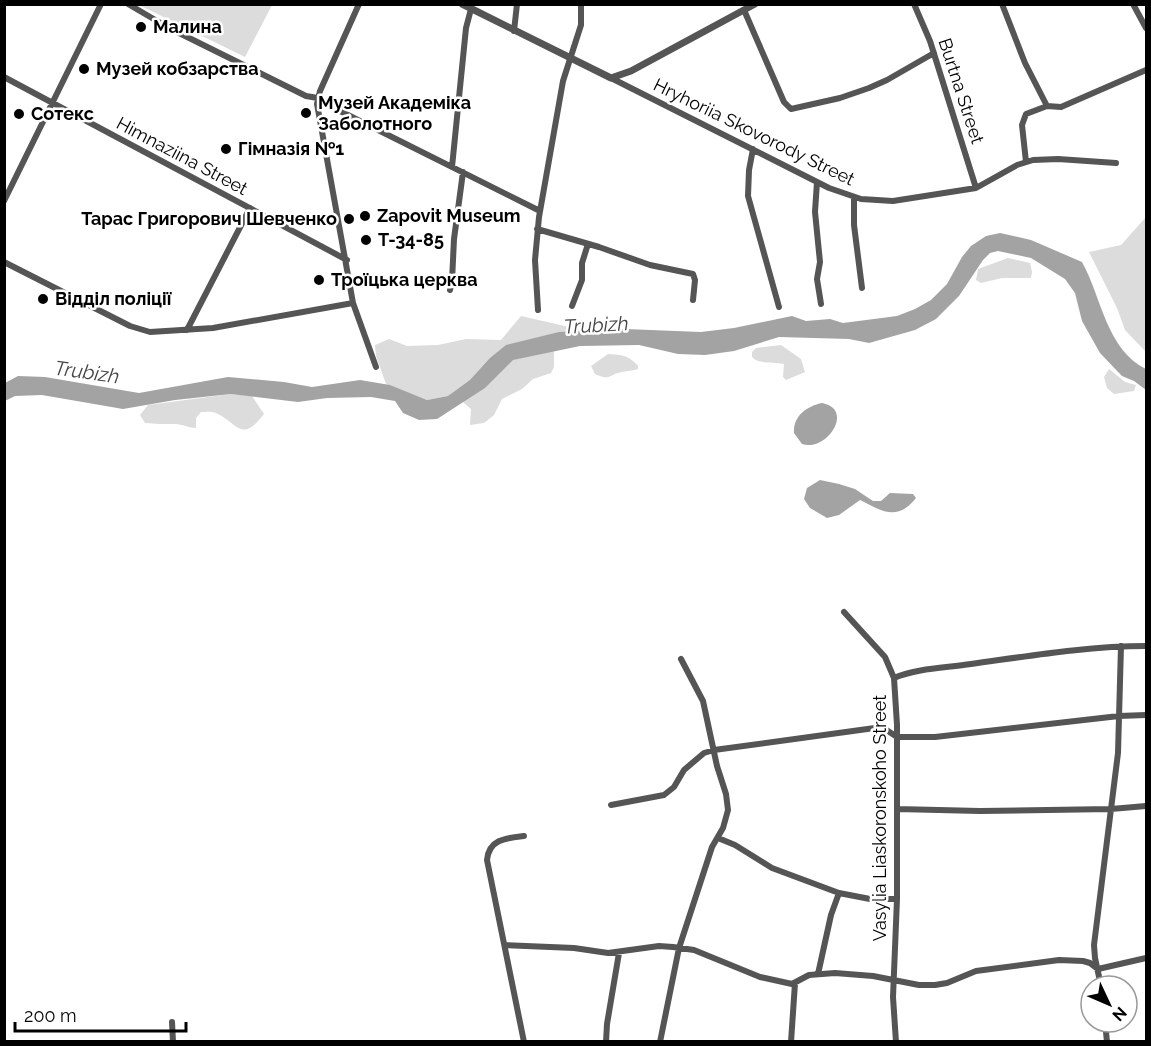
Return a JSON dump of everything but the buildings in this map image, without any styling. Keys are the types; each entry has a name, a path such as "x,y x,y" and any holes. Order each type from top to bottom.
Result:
{"street":[{"path":"4,201 101,4"},
{"path":"128,4 169,28 306,96 318,98 540,211"},
{"path":"359,4 318,98 318,111 353,303 376,367"},
{"name":"Hryhoriia Skovorody Street","path":"462,4 817,182 854,198 893,201 976,188 1026,162 1058,159 1116,163"},
{"path":"514,31 517,4"},
{"path":"538,310 535,272 537,230 563,81 581,25 581,4"},
{"path":"610,78 631,71 755,4"},
{"name":"Burtna Street","path":"914,4 934,53 976,188"},
{"path":"1002,4 1025,63 1047,106"},
{"path":"1133,4 1146,28"},
{"path":"452,167 466,28 471,9"},
{"path":"744,10 784,102 791,109 840,98 869,88 934,53"},
{"path":"1026,162 1022,120 1029,112 1047,106 1061,107 1146,70"},
{"name":"Himnaziina Street","path":"4,77 346,260"},
{"path":"753,149 748,196 779,307"},
{"path":"450,290 455,225 463,172"},
{"path":"817,182 815,212 820,262 817,279 821,304"},
{"path":"854,198 854,225 862,288"},
{"path":"188,330 250,208"},
{"path":"537,230 588,244 650,266 693,274 695,280 693,300"},
{"path":"572,306 582,280 582,263 588,244"},
{"path":"4,262 138,329 150,332 231,325 353,303"},
{"name":"Vasylia Liaskoronskoho Street","path":"844,612 885,657 894,678 897,737 897,898 896,981 893,997 896,1041"},
{"path":"894,678 914,672 1028,656 1121,646 1146,646"},
{"path":"1099,974 1094,945 1118,753 1121,646"},
{"path":"660,1041 680,948 712,847 725,822 728,805 703,701 681,659"},
{"path":"611,805 664,795 674,787 684,770 704,753 714,750 882,727 897,737 935,737 1119,716 1146,715"},
{"path":"897,809 957,811 1111,809 1146,806"},
{"path":"524,836 496,842 490,847 487,856 524,1041"},
{"path":"718,838 735,845 772,868 839,893 870,899 897,898"},
{"path":"818,974 829,924 839,893"},
{"path":"505,945 574,948 601,953 619,953 659,946 680,948 694,950 760,977 783,982 795,982 818,974 859,974 919,985 940,984 976,971 1059,960 1083,961 1098,969 1146,958"},
{"path":"606,1041 619,953"},
{"path":"791,1041 795,982"},
{"path":"172,1022 173,1041"}],"shaded area":[{"path":"272,4 245,57 139,5"},
{"path":"1146,217 1146,352 1125,330 1117,308 1089,252 1121,245"},
{"path":"1000,233 1031,240 1082,262 1113,336 1133,360 1146,369 1146,390 1122,376 1100,353 1082,321 1075,293 1065,279 1031,258 998,251 990,253 983,260 959,296 936,319 915,330 869,343 849,339 779,337 734,351 705,355 678,354 639,345 580,346 513,360 485,388 437,419 419,420 403,413 395,401 371,397 327,398 298,402 231,394 123,409 42,395 15,396 5,401 5,383 18,376 45,377 139,393 228,377 312,387 360,380 390,385 427,400 448,396 470,380 490,358 506,345 559,332 625,329 701,332 792,316 806,321 830,319 843,323 897,316 931,300 947,284 971,246 986,236"},
{"path":"1008,258 1030,263 1031,278 1002,278 981,283 976,280 978,269"},
{"path":"521,316 582,330 554,351 554,367 551,373 533,379 522,389 502,399 494,415 484,423 470,425 471,409 463,402 448,396 427,400 386,384 376,356 375,345 389,339 407,346 438,345 466,339 501,340"},
{"path":"781,345 801,359 805,372 786,380 783,377 784,364 762,362 752,357 752,352 756,348"},
{"path":"608,354 628,358 635,362 638,369 607,377 595,374 591,366"},
{"path":"1109,369 1125,382 1136,385 1134,391 1114,394 1107,388 1104,377"},
{"path":"231,394 252,396 264,414 250,428 245,430 240,428 212,412 201,412 196,418 196,428 178,424 145,423 140,415 148,405"},
{"path":"822,403 832,407 836,413 837,421 834,429 820,442 811,445 802,444 794,433 798,417 806,409"},
{"path":"820,480 855,489 873,501 881,501 890,493 913,494 916,498 902,510 896,512 882,511 860,500 839,515 827,518 810,508 804,499 807,488"}],"place":[{"name":"Малина","path":"141,27"},
{"name":"Музей кобзарства","path":"84,69"},
{"name":"Музей Академіка Заболотного","path":"306,113"},
{"name":"Сотекс","path":"19,114"},
{"name":"Гімназія №1","path":"226,149"},
{"name":"Zapovit Museum","path":"365,216"},
{"name":"Тарас Григорович Шевченко","path":"349,219"},
{"name":"Т-34-85","path":"366,240"},
{"name":"Троїцька церква","path":"319,280"},
{"name":"Відділ поліції","path":"43,299"}],"water label":[{"name":"Trubizh","path":"596,325"},
{"name":"Trubizh","path":"87,372"}]}
